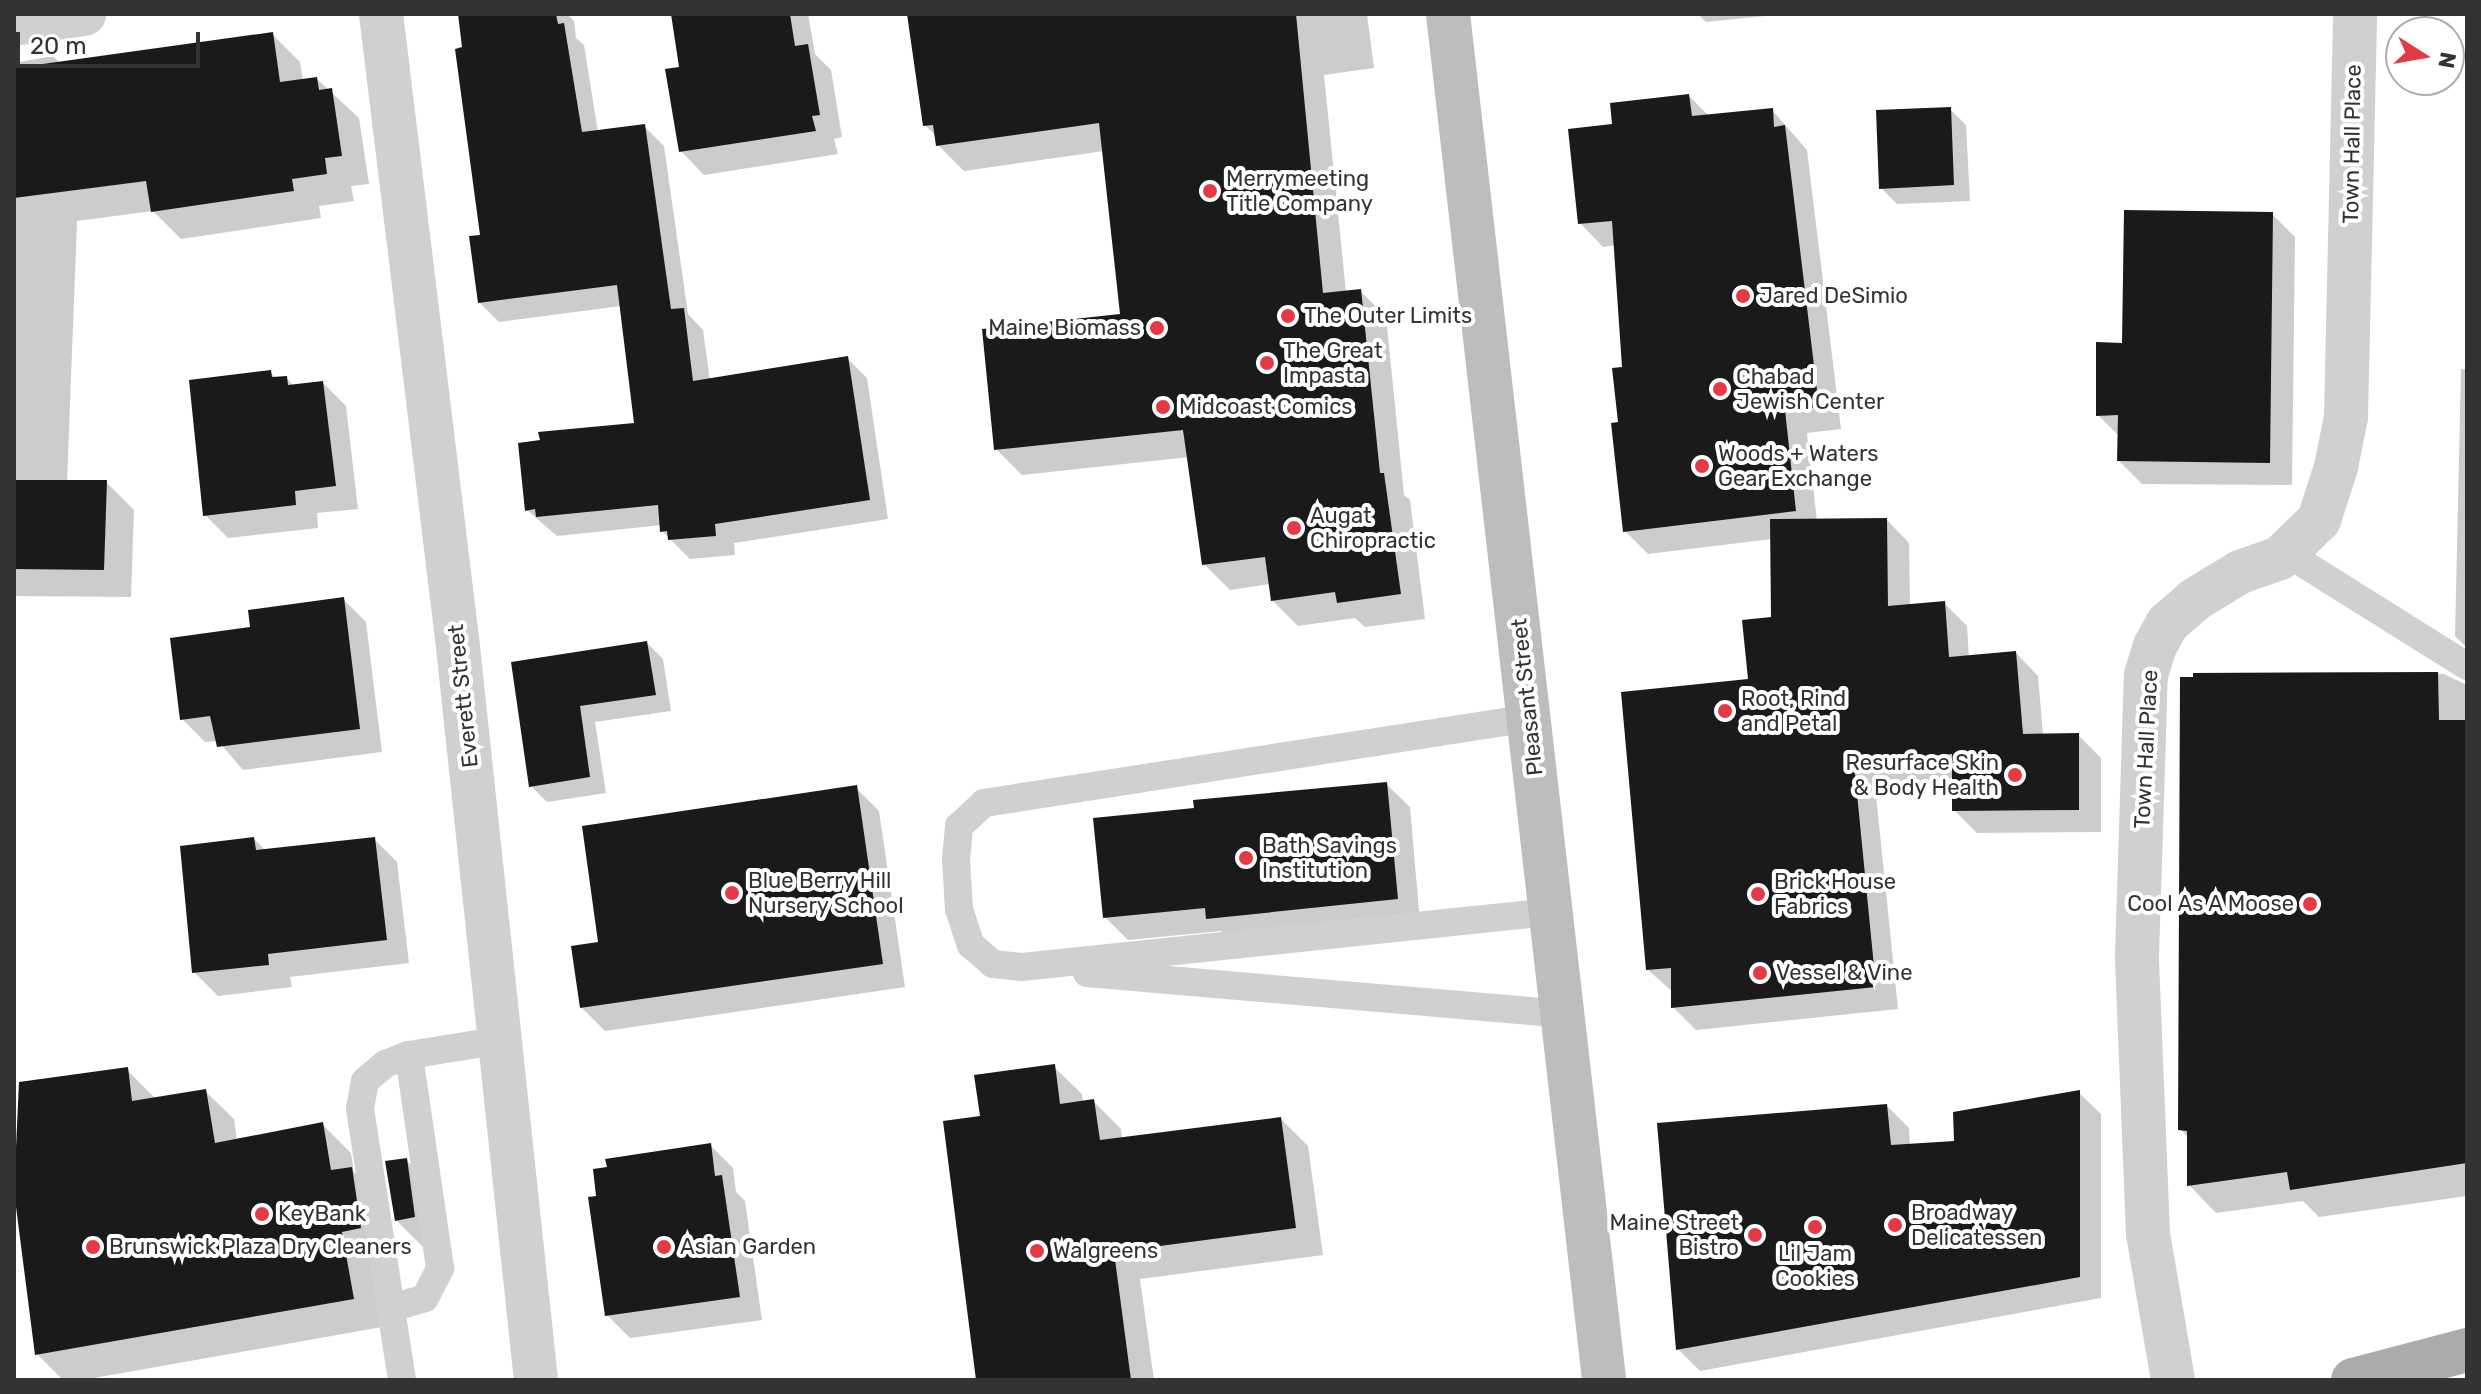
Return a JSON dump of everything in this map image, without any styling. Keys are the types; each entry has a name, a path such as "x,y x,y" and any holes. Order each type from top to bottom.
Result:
{"main road":[{"name":"Pleasant Street","path":"1448,14 1604,1380"},
{"path":"2353,1380 2427,1370 2467,1350"}],"street":[{"path":"14,24 84,14"},
{"name":"Everett Street","path":"381,14 502,1040 536,1380"},
{"name":"Town Hall Place","path":"2173,1380 2148,1234 2138,971 2146,675 2155,646 2168,623 2194,600 2240,572 2280,558 2319,520 2336,467 2346,417 2355,14"}],"lane":[{"path":"2285,552 2467,666"},
{"path":"1530,718 984,803 959,826 956,859 959,909 971,945 993,964 1562,1014"},
{"path":"1022,967 1550,912"},
{"path":"402,1380 360,1109 365,1081 385,1064 409,1055 502,1040"},
{"path":"391,1308 425,1298 440,1268 409,1055"}],"building":[{"path":"458,14 556,14 558,24 564,23 582,132 645,124 671,309 684,308 693,381 848,356 870,500 715,524 716,536 668,540 667,531 660,532 658,505 536,517 535,509 525,511 518,443 540,440 538,432 634,423 617,285 478,303 469,236 480,235 455,49 462,47"},
{"path":"671,14 790,14 795,46 808,44 820,115 812,116 816,131 679,152 665,69 679,67"},
{"path":"907,14 1296,14 1323,293 1361,289 1380,473 1384,473 1401,594 1337,603 1335,592 1271,601 1265,557 1202,565 1183,430 994,450 982,329 1120,314 1099,123 936,146 933,125 923,126"},
{"path":"273,32 280,82 317,77 319,90 332,88 342,156 325,158 327,174 292,179 294,191 151,212 146,181 14,198 14,68"},
{"path":"1689,94 1692,116 1773,108 1774,127 1785,125 1819,407 1785,410 1796,511 1623,532 1611,423 1618,422 1612,368 1622,367 1612,221 1578,224 1568,129 1612,124 1610,103"},
{"path":"1951,107 1954,185 1879,189 1876,110"},
{"path":"2124,210 2273,212 2270,463 2117,461 2118,415 2096,416 2096,342 2122,343"},
{"path":"271,370 272,377 287,376 288,385 323,381 336,486 295,491 296,505 203,516 189,380"},
{"path":"14,480 107,480 104,570 14,569"},
{"path":"1887,518 1888,606 1945,601 1949,657 2016,651 2023,734 2079,733 2079,810 1952,811 1952,754 1854,763 1876,987 1671,1008 1671,968 1646,970 1621,692 1748,679 1742,620 1771,617 1770,519"},
{"path":"344,597 360,729 217,747 210,716 180,720 170,638 250,627 248,610"},
{"path":"647,641 656,695 580,706 590,777 529,787 511,662"},
{"name":"Cool As A Moose","path":"2438,672 2439,720 2467,720 2467,1163 2290,1190 2287,1172 2187,1186 2187,1131 2178,1130 2180,677 2193,677 2193,673"},
{"name":"Bath Savings Institution","path":"1387,782 1398,899 1206,919 1205,908 1103,918 1093,818 1194,808 1193,800"},
{"name":"Blue Berry Hill Nursery School","path":"857,785 883,964 580,1008 571,946 598,942 582,826"},
{"path":"254,837 256,850 375,837 387,940 268,954 269,965 192,973 180,846"},
{"name":"Walgreens","path":"1055,1064 1060,1104 1094,1099 1100,1140 1281,1117 1296,1228 1114,1252 1131,1380 976,1380 943,1121 980,1116 974,1075"},
{"path":"128,1067 132,1101 206,1089 215,1143 323,1122 331,1170 352,1167 361,1228 342,1232 354,1299 35,1355 14,1191 19,1082"},
{"path":"2080,1090 2080,1277 1676,1350 1657,1123 1887,1104 1891,1145 1954,1141 1953,1112"},
{"name":"Asian Garden","path":"711,1143 715,1176 722,1175 740,1297 605,1316 588,1197 596,1196 593,1169 607,1167 605,1159"},
{"path":"407,1158 415,1217 395,1221 385,1161"}],"place":[{"name":"Merrymeeting Title Company","path":"1210,191"},
{"name":"Jared DeSimio","path":"1743,296"},
{"name":"The Outer Limits","path":"1288,316"},
{"name":"Maine Biomass","path":"1157,328"},
{"name":"The Great Impasta","path":"1267,363"},
{"name":"Chabad Jewish Center","path":"1720,389"},
{"name":"Midcoast Comics","path":"1163,407"},
{"name":"Woods + Waters Gear Exchange","path":"1702,466"},
{"name":"Augat Chiropractic","path":"1294,528"},
{"name":"Root, Rind and Petal","path":"1725,711"},
{"name":"Resurface Skin & Body Health","path":"2015,775"},
{"name":"Bath Savings Institution","path":"1246,858"},
{"name":"Blue Berry Hill Nursery School","path":"732,893"},
{"name":"Brick House Fabrics","path":"1758,894"},
{"name":"Cool As A Moose","path":"2310,904"},
{"name":"Vessel & Vine","path":"1760,973"},
{"name":"KeyBank","path":"262,1214"},
{"name":"Broadway Delicatessen","path":"1895,1225"},
{"name":"Lil Jam Cookies","path":"1815,1227"},
{"name":"Maine Street Bistro","path":"1755,1235"},
{"name":"Brunswick Plaza Dry Cleaners","path":"93,1247"},
{"name":"Asian Garden","path":"664,1247"},
{"name":"Walgreens","path":"1037,1251"}]}
